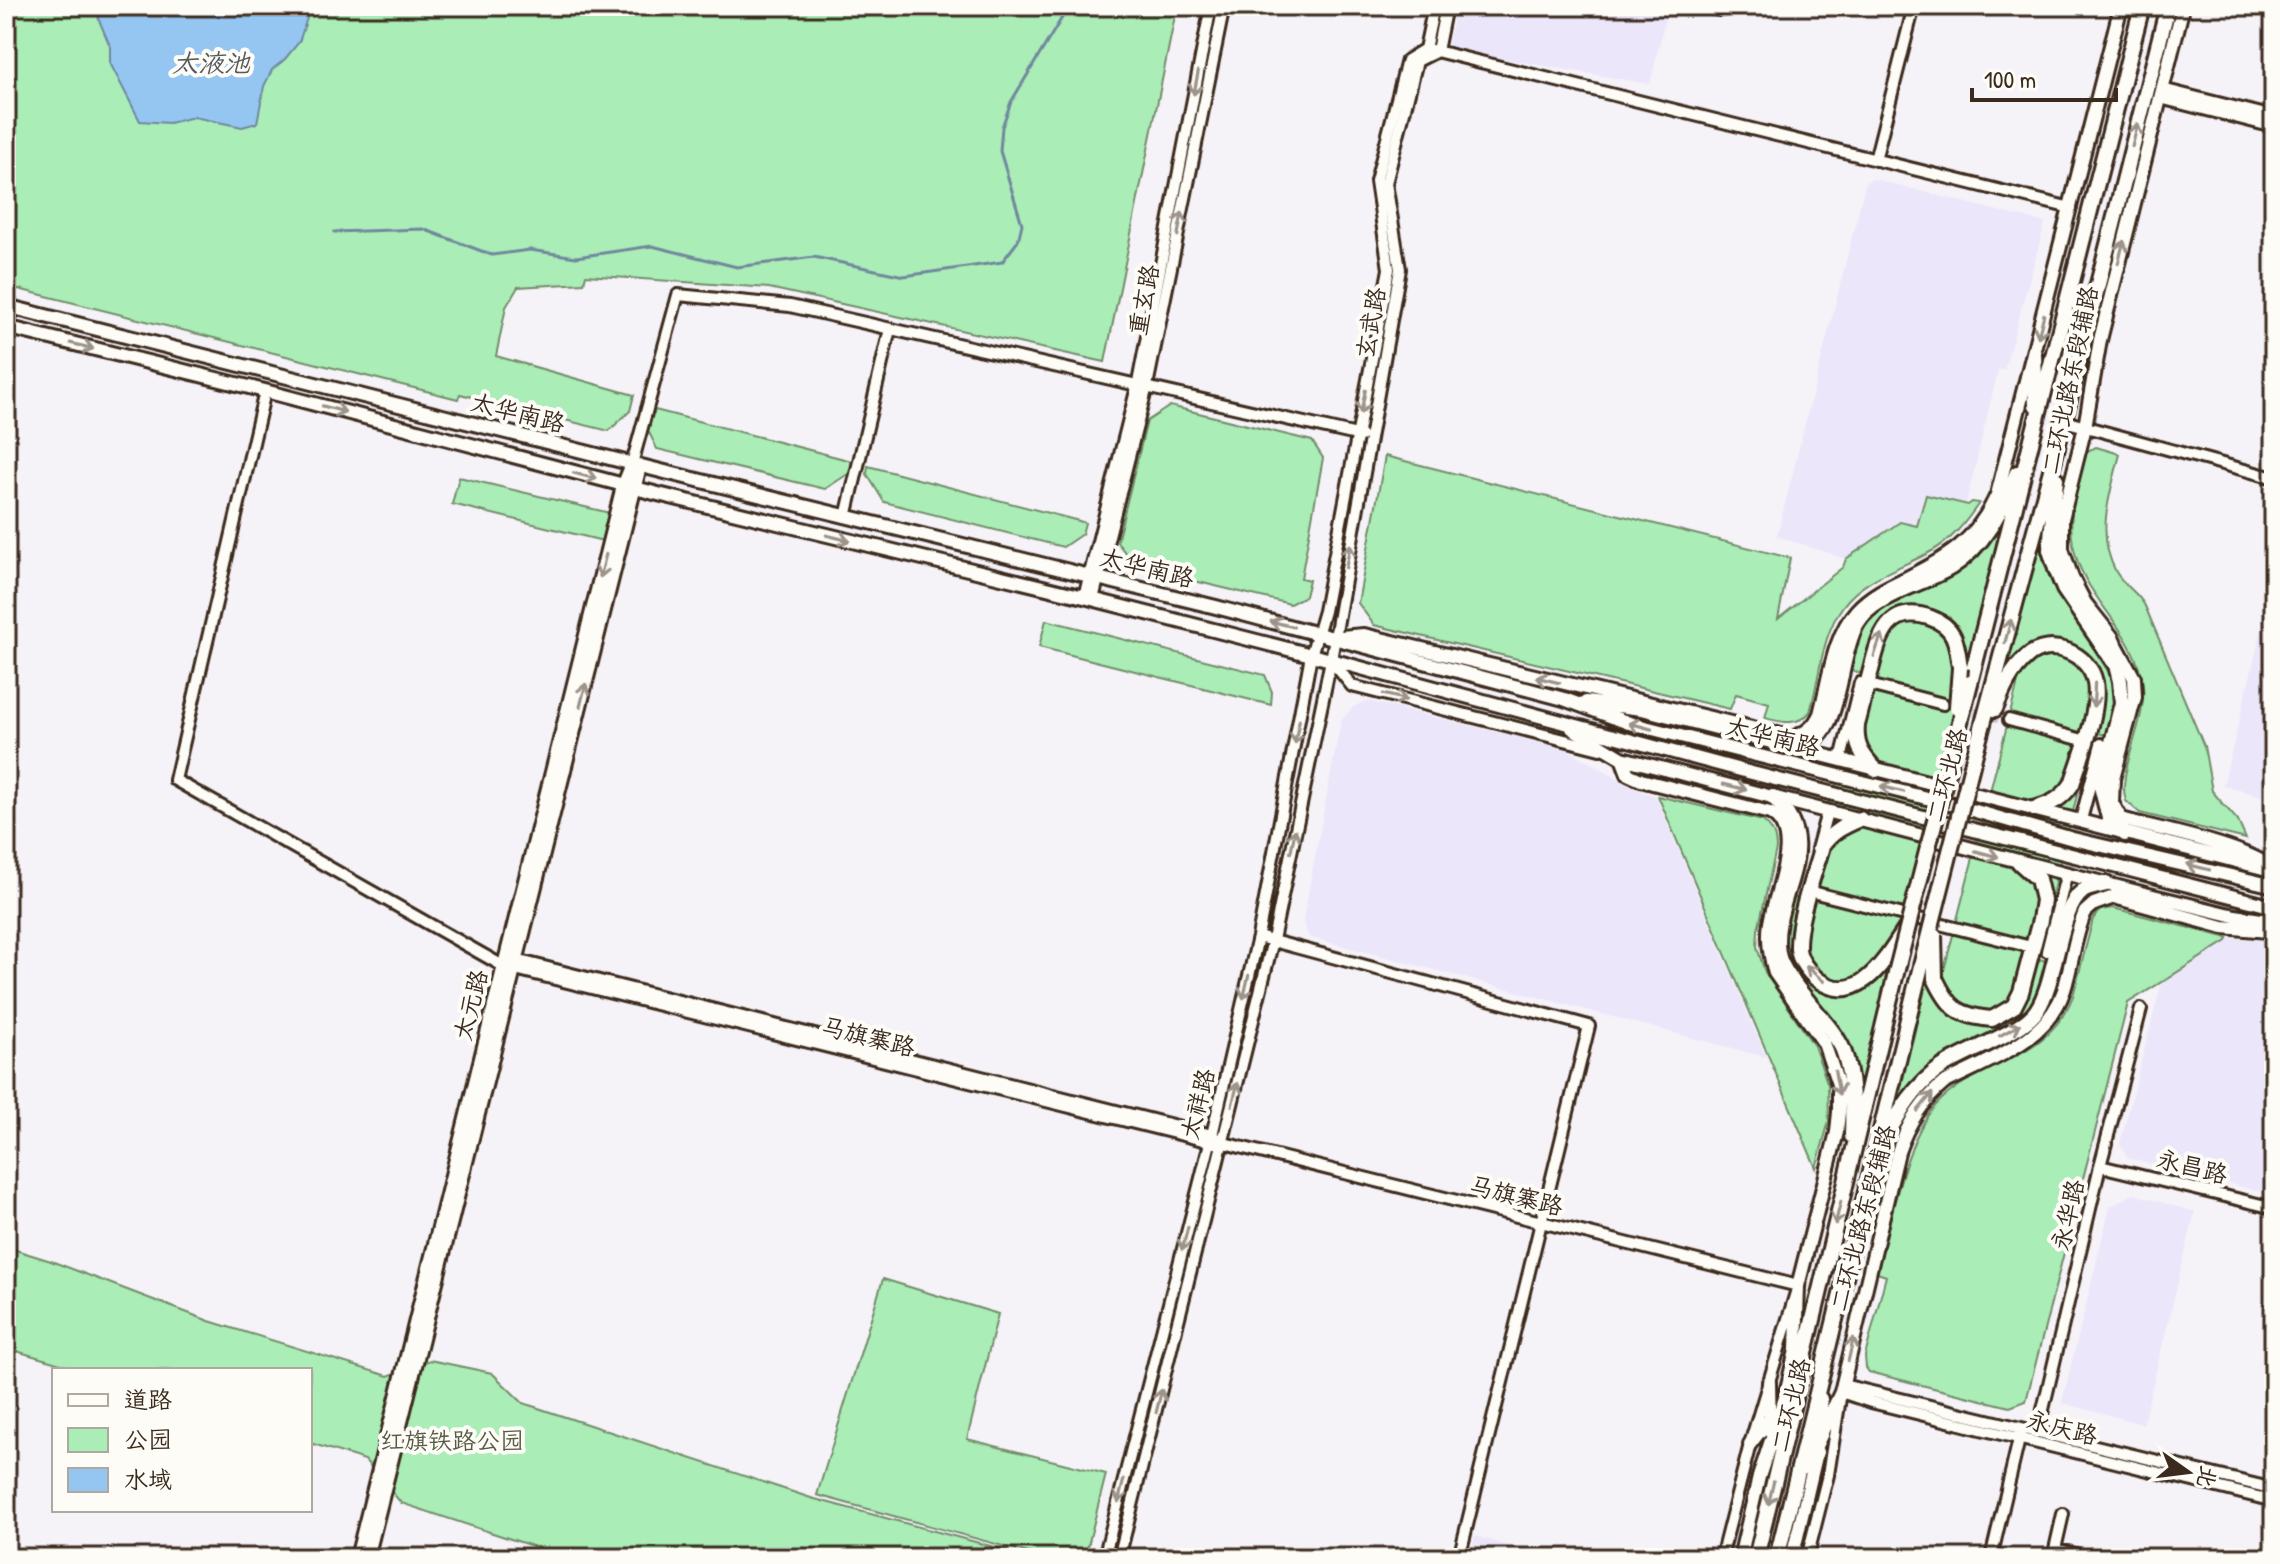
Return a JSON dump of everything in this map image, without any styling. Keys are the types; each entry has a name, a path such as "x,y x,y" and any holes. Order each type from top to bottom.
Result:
{"highway":[{"name":"二环北路","path":"1756,1558 1896,973 2142,6"},
{"name":"二环北路","path":"1777,1558 1933,915 2062,427 2168,6"},
{"path":"2034,354 2036,423"},
{"path":"2062,427 2050,550 2064,589 2116,665 2122,703 2101,786 2109,818 2125,834"},
{"path":"1775,745 1816,737 1828,725 1849,643 1858,621 1872,607 1952,566 1971,549 1993,525 2032,440"},
{"path":"1876,770 1861,754 1856,738 1857,725 1879,637 1891,621 1904,615 1924,616 1948,626 1957,639 1960,668 1952,757"},
{"path":"1973,761 2008,679 2029,654 2066,649 2082,659 2095,683 2094,701 2072,784 2052,804 2034,809"},
{"path":"1773,797 1785,808 1796,829 1798,853 1777,935 1779,960 1843,1049 1851,1087 1852,1161"},
{"path":"1860,819 1841,827 1822,846 1798,951 1806,968 1819,980 1835,986 1851,987 1866,982 1910,924"},
{"path":"1933,915 1935,978 1952,1007 1962,1013 1992,1019 2014,1006 2021,992 2043,900 2038,879 2020,863"},
{"path":"1875,1155 1903,1106 1924,1082 1942,1067 2036,1013 2052,977 2073,901 2085,890 2106,884"},
{"path":"1785,1398 1799,1375 1796,1350"},
{"path":"1793,1493 1821,1433 1820,1379"}],"main road":[{"name":"二环北路东段辅路","path":"1333,637 1364,635 1794,738 1806,733 1816,724 1832,676 1840,638 1856,611 1878,592 1953,554 1985,519 1997,495 2121,6"},
{"name":"二环北路东段辅路","path":"2183,6 2100,340 2085,427 2062,519 2062,549 2085,603 2112,637 2134,678 2135,697 2113,779 2112,803 2121,819 2260,859 2274,870"},
{"name":"太华南路","path":"6,306 1333,637 1564,699 1629,723 1958,806 2073,839 2274,886"},
{"name":"太华南路","path":"6,327 265,391 629,487 1331,660 1748,772 2274,907"},
{"name":"太元路","path":"357,1558 636,465"},
{"path":"1564,699 1642,709 2274,870"},
{"path":"1559,721 1616,754 2020,863 2235,916 2274,922"},
{"name":"二环北路东段辅路","path":"1616,754 1628,774 1641,780 1763,811 1779,818 1788,837 1768,939 1771,959 1775,973 1824,1043 1839,1087 1837,1132 1798,1286 1796,1350 1740,1558"},
{"name":"二环北路东段辅路","path":"1792,1558 1821,1433 1842,1388 1898,1152 1910,1122 1931,1094 1944,1083 2023,1042 2042,1027 2058,1004 2068,956 2085,912 2103,899 2114,897 2223,927 2268,931 2274,928"},
{"name":"太元路","path":"367,1558 510,963"},
{"path":"1769,1382 1770,1444"},
{"path":"1750,1444 1785,1398"}],"street":[{"name":"重玄路","path":"1143,384 1211,6"},
{"name":"重玄路","path":"1088,598 1143,384 1224,6"},
{"name":"玄武路","path":"1431,50 1434,6"},
{"name":"玄武路","path":"1331,660 1400,269 1386,183 1417,61 1431,50 1446,6"},
{"path":"1698,6 1720,10 1745,6"},
{"path":"1875,160 1914,6"},
{"path":"1431,50 2071,208"},
{"name":"玄武路","path":"1311,655 1319,634 1389,269 1376,181 1407,60 1431,50"},
{"path":"2161,93 2274,117"},
{"path":"2161,93 2274,127"},
{"path":"636,465 678,295 790,306 1371,438"},
{"path":"846,517 890,329"},
{"name":"马旗寨路","path":"265,391 175,780 510,963 1798,1286"},
{"path":"2062,427 2085,427 2274,478"},
{"name":"太祥路","path":"1104,1558 1258,937 1311,655"},
{"path":"1331,660 1352,686 1616,754"},
{"name":"太祥路","path":"1119,1558 1273,940 1331,660"},
{"path":"1842,755 1861,683 1846,679"},
{"path":"1873,686 1943,704"},
{"path":"2009,720 2079,739"},
{"path":"2082,816 2099,744"},
{"path":"1826,816 1806,891 2027,946"},
{"path":"2046,951 2065,880"},
{"path":"1258,937 1589,1026 1459,1558"},
{"name":"永华路","path":"2038,1431 2100,1166 2141,1009"},
{"name":"永昌路","path":"2100,1166 2274,1208"},
{"path":"1721,1558 1750,1444 1798,1286"},
{"path":"1807,1558 1828,1475 1842,1388"},
{"name":"永庆路","path":"1842,1388 1871,1402 2020,1433 2274,1501"},
{"name":"永庆路","path":"2020,1433 2038,1431 2274,1489"},
{"path":"1991,1558 2020,1433"},
{"path":"2063,1514 2054,1553 2093,1558"}],"shaded area":[{"path":"1456,6 1651,6 1667,11 1650,84 1447,49"},
{"path":"1873,179 2045,223 2004,370 1998,370 1966,504 1926,495 1917,526 1899,522 1846,559 1777,536 1866,182"},
{"path":"2274,581 2274,799 2223,786"},
{"path":"1367,701 1566,749 1640,791 1656,796 1766,1057 1309,937 1303,920 1341,721 1353,707"},
{"path":"2228,938 2274,939 2274,1195 2128,1158 2120,1144 2162,982"},
{"path":"2133,1194 2195,1212 2143,1424 2062,1403 2110,1207"},
{"path":"1475,1536 1547,1558 1469,1558"}],"green space":[{"path":"6,6 1177,6 1105,362 769,288 586,275 584,283 518,287 506,307 496,356 634,395 630,411 609,431 460,394 458,399 6,286"},
{"path":"1170,406 1312,441 1323,458 1301,578 1309,580 1305,596 1290,604 1136,567 1117,542 1147,421"},
{"path":"655,410 848,460 853,463 851,472 825,489 657,449 645,424 648,412 654,413"},
{"path":"2096,447 2120,454 2106,513 2106,542 2110,557 2119,577 2145,606 2204,746 2212,791 2238,821 2246,839 2140,813 2126,801 2125,776 2141,715 2143,686 2130,647 2078,564 2072,533 2074,498 2085,452"},
{"path":"1385,456 1790,558 1778,619 1843,567 1846,559 1900,522 1917,526 1926,495 1968,505 1979,503 1946,542 1872,580 1843,606 1830,630 1810,712 1795,722 1783,722 1765,718 1769,703 1736,694 1730,709 1374,625 1358,603"},
{"path":"868,466 1079,521 1085,523 1082,534 1063,547 884,502 867,474"},
{"path":"459,477 610,513 603,541 452,504"},
{"path":"1999,529 1858,1092 1841,1053 1805,995 1787,958 1783,940 1786,913 1791,897 1804,900 1862,674 1849,670 1860,633 1876,612 1961,568"},
{"path":"2039,540 2052,583 2113,679 2113,709 2106,735 2093,732 2036,958 2049,962 2040,997 2018,1023 1897,1104 1927,981 1944,970 2020,675 2007,665"},
{"path":"1046,620 1265,675 1272,692 1271,705 1039,647"},
{"path":"1658,796 1763,821 1773,834 1776,849 1757,947 1765,972 1814,1046 1828,1085 1829,1121 1816,1168"},
{"path":"2113,908 2228,938 2128,1003 2026,1401 2010,1407 1869,1372 1865,1356 1886,1276 1877,1273 1899,1184 1915,1139 1936,1105 1953,1090 2030,1048 2047,1035 2073,996 2093,919 2101,910"},
{"name":"红旗铁路公园","path":"6,1247 209,1321 388,1376 430,1360 492,1373 523,1403 811,1498 1009,1551 1007,1557 1010,1558 569,1558 401,1503 365,1460 312,1444 312,1368 74,1368 6,1348"},
{"path":"883,1279 998,1314 967,1439 1106,1474 1085,1558 1047,1558 817,1495"}],"water":[{"name":"太液池","path":"97,6 311,6 299,42 272,70 264,86 257,123 242,127 194,117 169,123 140,121 110,63 110,46 99,20"}],"waterway":[{"path":"334,232 423,229 492,255 530,250 576,257 652,246 737,267 814,257 904,276 1002,262 1018,241 1022,224 1000,151 1002,127 1011,102 1069,6"}],"tunnel":[{"path":"1960,708 2009,720"},
{"path":"1826,816 1842,755"},
{"path":"2065,880 2082,816"}]}
